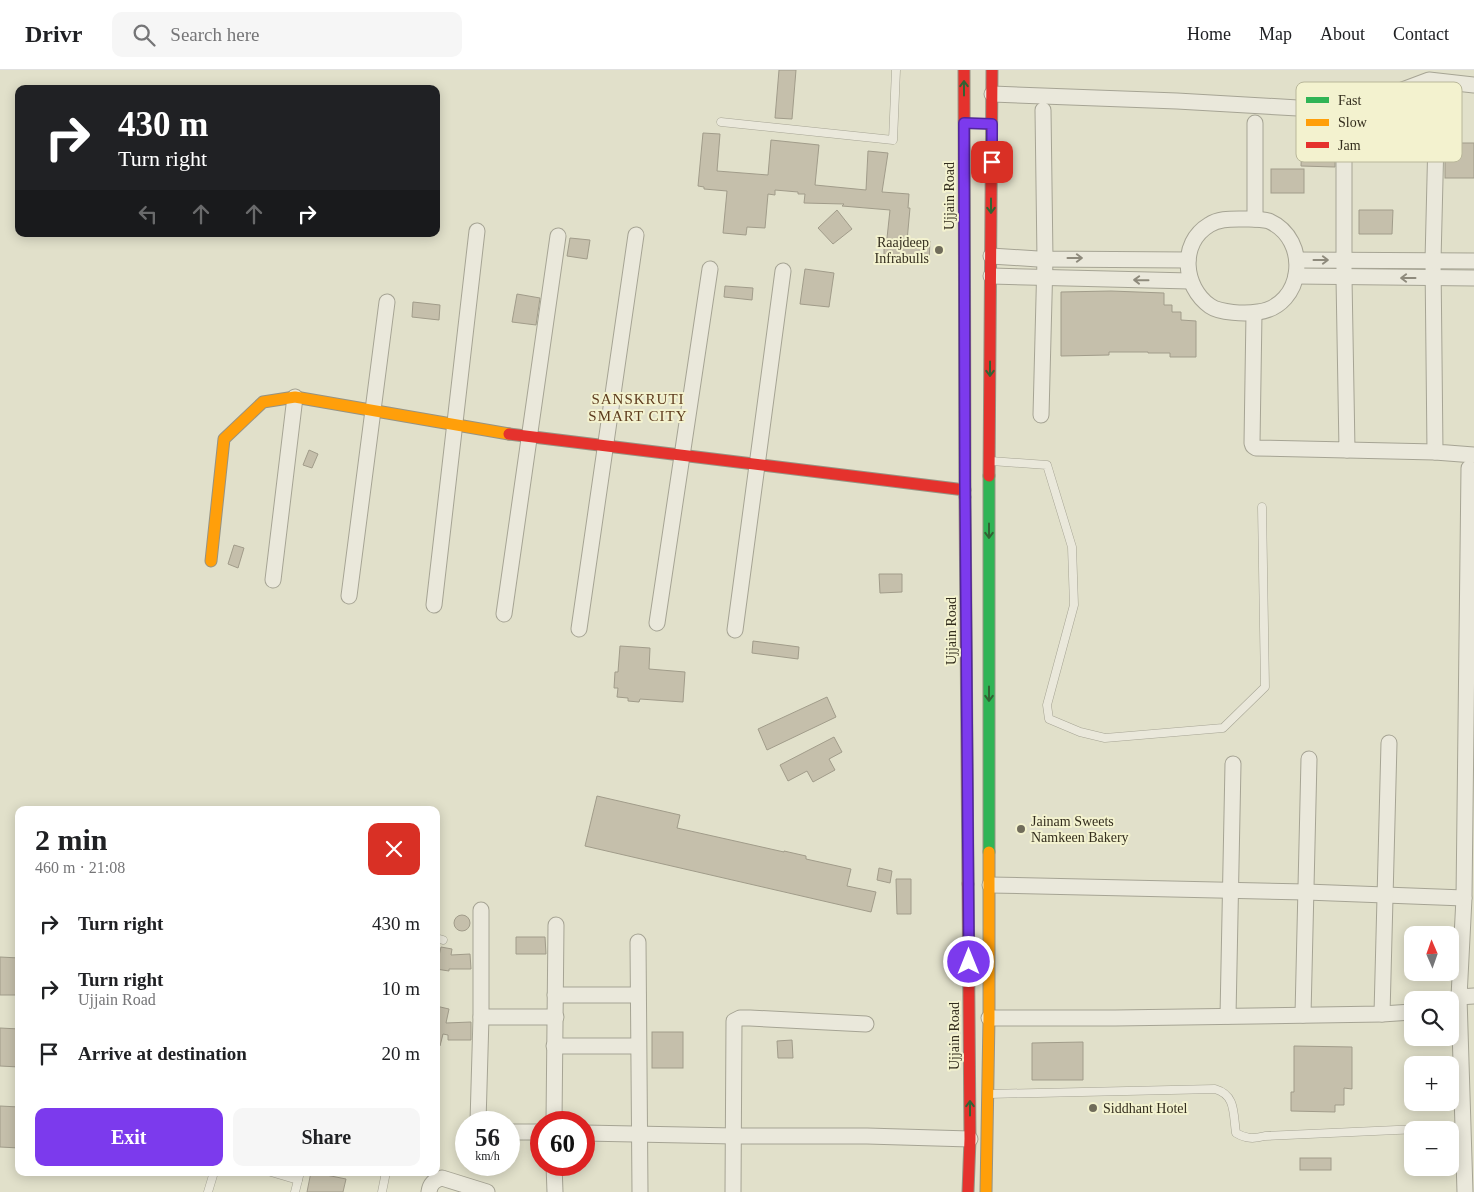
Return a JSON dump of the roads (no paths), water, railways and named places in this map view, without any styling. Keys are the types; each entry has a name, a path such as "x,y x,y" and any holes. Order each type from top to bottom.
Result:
{"main road":[{"name":"Ujjain Road","path":"964,70 978,123 991,256 990,886 986,1192"},
{"name":"Ujjain Road","path":"968,1192 970,1139 965,490 978,123 992,94 992,70"},
{"path":"211,561 224,439 263,402 295,397 529,436 965,490"}],"street":[{"path":"1424,82 1429,80 1447,82"},
{"path":"992,94 1296,108"},
{"path":"1042,415 1045,259 1043,110"},
{"path":"1255,124 1255,219"},
{"path":"1344,162 1347,450"},
{"path":"1435,162 1433,261 1435,452"},
{"path":"1255,219 1268,221 1281,229 1290,240 1296,253 1298,268 1294,283 1287,296 1275,306 1254,313 1225,311 1210,307 1200,296 1190,281 1188,260 1190,248 1198,234 1210,224 1222,220 1255,219"},
{"path":"434,605 477,231"},
{"path":"579,628 636,234"},
{"path":"504,614 558,236"},
{"path":"991,256 1045,259 1188,260"},
{"path":"1106,258 1106,279"},
{"path":"1297,260 1474,261"},
{"path":"658,622 710,269"},
{"path":"735,630 782,271"},
{"path":"991,276 1190,281"},
{"path":"1296,276 1474,278"},
{"path":"349,596 387,302"},
{"path":"1254,313 1253,446 1256,448 1435,452 1471,462 1461,998 1467,1045 1463,1127 1465,1192"},
{"path":"272,580 295,397"},
{"path":"1382,1014 1389,743"},
{"path":"1302,1015 1309,759"},
{"path":"1228,1016 1233,764"},
{"path":"990,886 1306,892 1464,898"},
{"path":"478,1111 481,910"},
{"path":"554,1111 556,925"},
{"path":"638,942 640,1192"},
{"path":"555,995 638,995"},
{"path":"989,1018 1106,1018 1404,1013"},
{"path":"481,1017 556,1017"},
{"path":"733,1192 734,1021 740,1018 750,1018 866,1024"},
{"path":"554,1046 638,1046"},
{"path":"595,1132 970,1139"},
{"path":"554,1176 555,1192"},
{"path":"429,1192 430,1186 435,1180 442,1178 487,1192"}],"lane":[{"path":"721,122 893,140 896,70"},
{"path":"990,461 1047,465 1072,547 1074,604 1047,705 1049,719 1080,732 1105,738 1223,728 1265,687 1262,507"},
{"path":"988,1094 1215,1089 1224,1092 1230,1098 1236,1132 1244,1137 1256,1138 1265,1136 1463,1127"},
{"path":"208,1192 213,1176"},
{"path":"295,1192 299,1176"},
{"path":"382,1192 385,1176"}],"place":[{"name":"Raajdeep Infrabulls","path":"939,250"},
{"name":"Jainam Sweets Namkeen Bakery","path":"1021,829"},
{"name":"Siddhant Hotel","path":"1093,1108"}],"district":[{"name":"SANSKRUTI SMART CITY","path":"638,408"}]}
